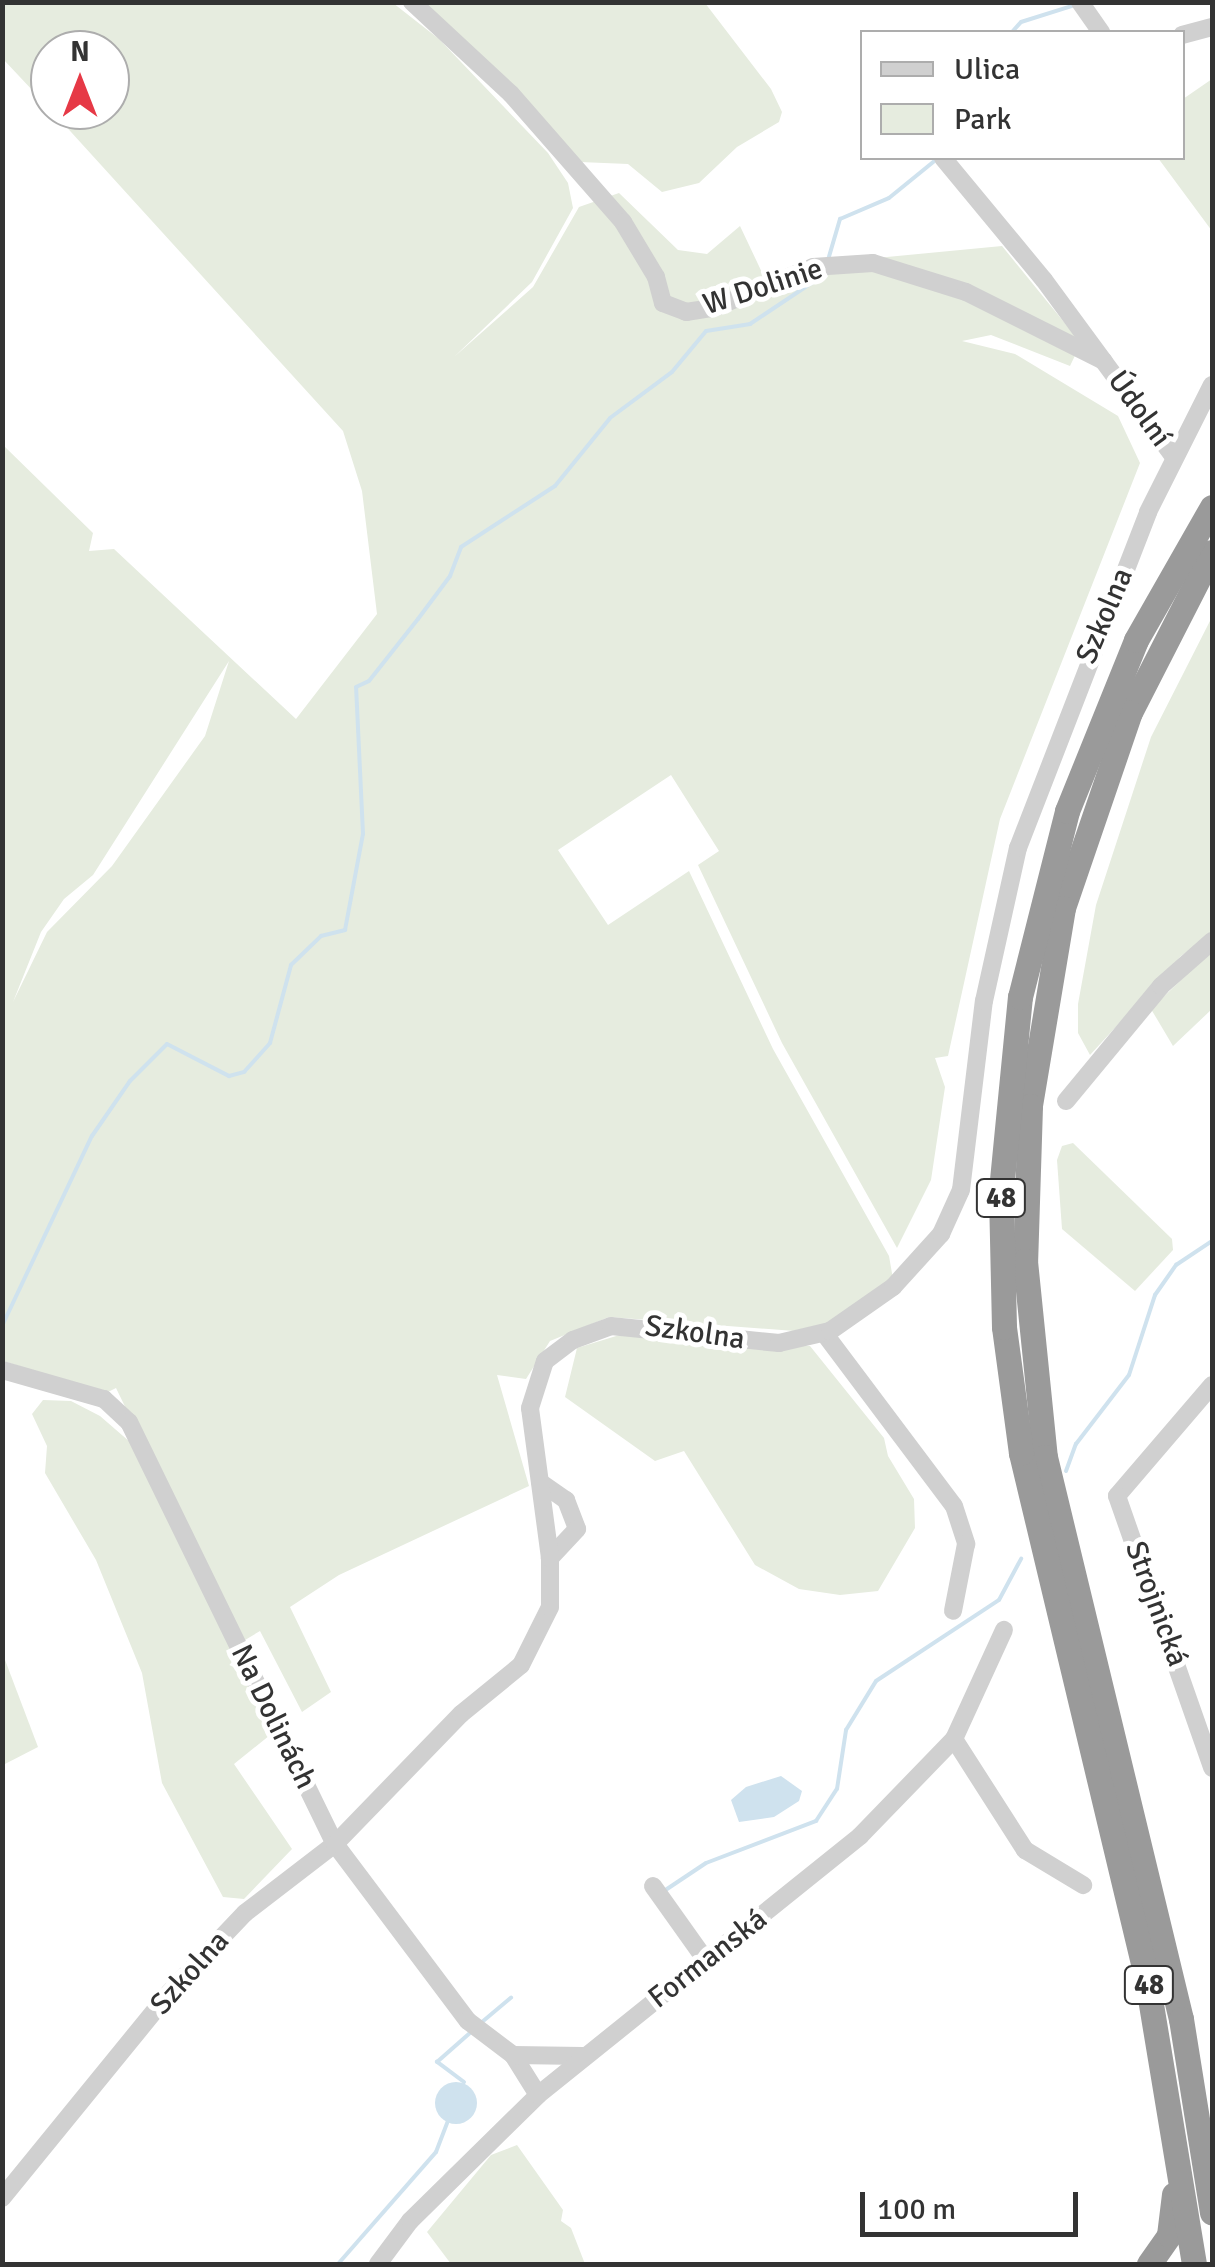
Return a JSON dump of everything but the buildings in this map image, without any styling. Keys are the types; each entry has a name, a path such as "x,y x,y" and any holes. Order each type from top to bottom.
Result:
{"highway":[{"name":"48","path":"1194,2264 1173,2114 1130,1905 1024,1471 1008,1365 1001,1190 1020,996 1066,811 1136,640 1212,507"},
{"name":"48","path":"1212,552 1137,695 1074,870 1040,1029 1025,1203 1026,1298 1045,1457 1164,1944 1212,2213"},
{"path":"1149,2264 1174,2220 1173,2114"},
{"path":"1207,2168 1212,2194"}],"street":[{"name":"W Dolinie","path":"412,2 510,94 623,222 656,276 663,303 686,312 716,307 813,267 838,263 908,269 1104,360"},
{"path":"1080,2 1100,30"},
{"path":"1185,34 1212,27"},
{"path":"946,160 1104,360"},
{"name":"Údolní","path":"1104,360 1174,457"},
{"name":"Szkolna","path":"2,2198 169,1993 245,1913 336,1844 461,1714 521,1666 550,1607 550,1558 532,1390 545,1361 573,1340 630,1325 778,1344 824,1333 915,1267 956,1208 984,1000 1018,848 1086,662 1174,457 1212,385"},
{"path":"1066,1101 1161,986 1212,941"},
{"path":"824,1333 954,1506 966,1544 953,1611"},
{"name":"Na Dolinách","path":"2,1370 104,1399 128,1422 336,1844 473,2027 513,2055 538,2095"},
{"name":"Strojnická","path":"1212,1385 1117,1496 1212,1768"},
{"path":"540,1482 566,1500 577,1529 550,1558"},
{"name":"Formanská","path":"378,2264 410,2221 538,2095 860,1836 954,1739 1004,1630"},
{"path":"954,1739 1025,1850 1083,1885"},
{"path":"653,1886 707,1962"},
{"path":"513,2055 583,2056"}],"green space":[{"path":"3,3 393,3 439,39 548,153 568,183 573,208 532,282 454,357 533,287 579,207 619,193 678,250 707,254 740,226 767,283 866,259 1002,246 1081,343 1070,366 991,335 962,341 1015,354 1118,416 1140,463 1000,819 948,1056 935,1058 945,1087 931,1180 897,1248 782,1043 698,865 719,851 671,775 558,850 608,925 689,871 773,1049 889,1256 893,1279 832,1323 795,1331 609,1317 550,1341 526,1379 497,1375 529,1486 339,1575 290,1607 331,1692 302,1712 260,1631 240,1643 116,1388 106,1393 3,1361 3,445 93,533 89,551 114,549 296,719 377,614 362,491 343,431 69,130 130,130 130,30 30,30 30,88 3,59","holes":["229,661 205,736 112,866 47,932 13,1002 41,932 64,899 93,875"]},
{"path":"424,3 705,3 771,89 782,112 779,122 737,147 699,183 662,192 628,164 580,162"},
{"path":"1212,79 1212,231 1159,160 1185,160 1185,98"},
{"path":"1212,617 1212,933 1181,956 1090,1055 1078,1033 1078,1004 1096,905 1151,737"},
{"path":"1212,950 1212,1009 1173,1046 1151,1009"},
{"path":"1073,1143 1172,1239 1173,1250 1135,1291 1062,1229 1057,1160 1062,1146"},
{"path":"626,1333 810,1346 884,1438 888,1456 914,1499 915,1528 878,1591 840,1595 799,1589 755,1565 684,1451 655,1461 565,1397 577,1348"},
{"path":"43,1400 71,1401 100,1416 130,1442 275,1731 234,1764 292,1849 244,1899 223,1897 162,1783 142,1673 96,1560 45,1473 47,1446 32,1414"},
{"path":"2,1652 38,1747 3,1765 2,1765"},
{"path":"517,2145 563,2210 561,2221 571,2228 585,2264 451,2264 427,2232 491,2155"}],"water":[{"path":"781,1776 802,1791 799,1801 774,1817 739,1822 731,1800 746,1787"},
{"path":"456,2082 471,2088 477,2103 471,2118 456,2124 441,2118 435,2103 441,2088"}],"waterway":[{"path":"1014,30 1021,22 1075,5"},
{"path":"828,260 840,219 889,198 936,160"},
{"path":"2,1326 92,1136 130,1081 167,1044 229,1076 244,1072 270,1043 291,965 321,936 345,930 363,834 356,687 369,681 418,619 450,576 461,547 555,486 610,418 672,372 706,331 750,324 825,274"},
{"path":"1066,1471 1076,1444 1129,1375 1155,1295 1176,1265 1212,1241"},
{"path":"664,1891 706,1863 816,1821 837,1789 846,1730 876,1681 999,1600 1021,1559"},
{"path":"482,2022 511,1998"},
{"path":"464,2082 437,2062 471,2032"},
{"path":"338,2264 436,2152 449,2118"}]}
